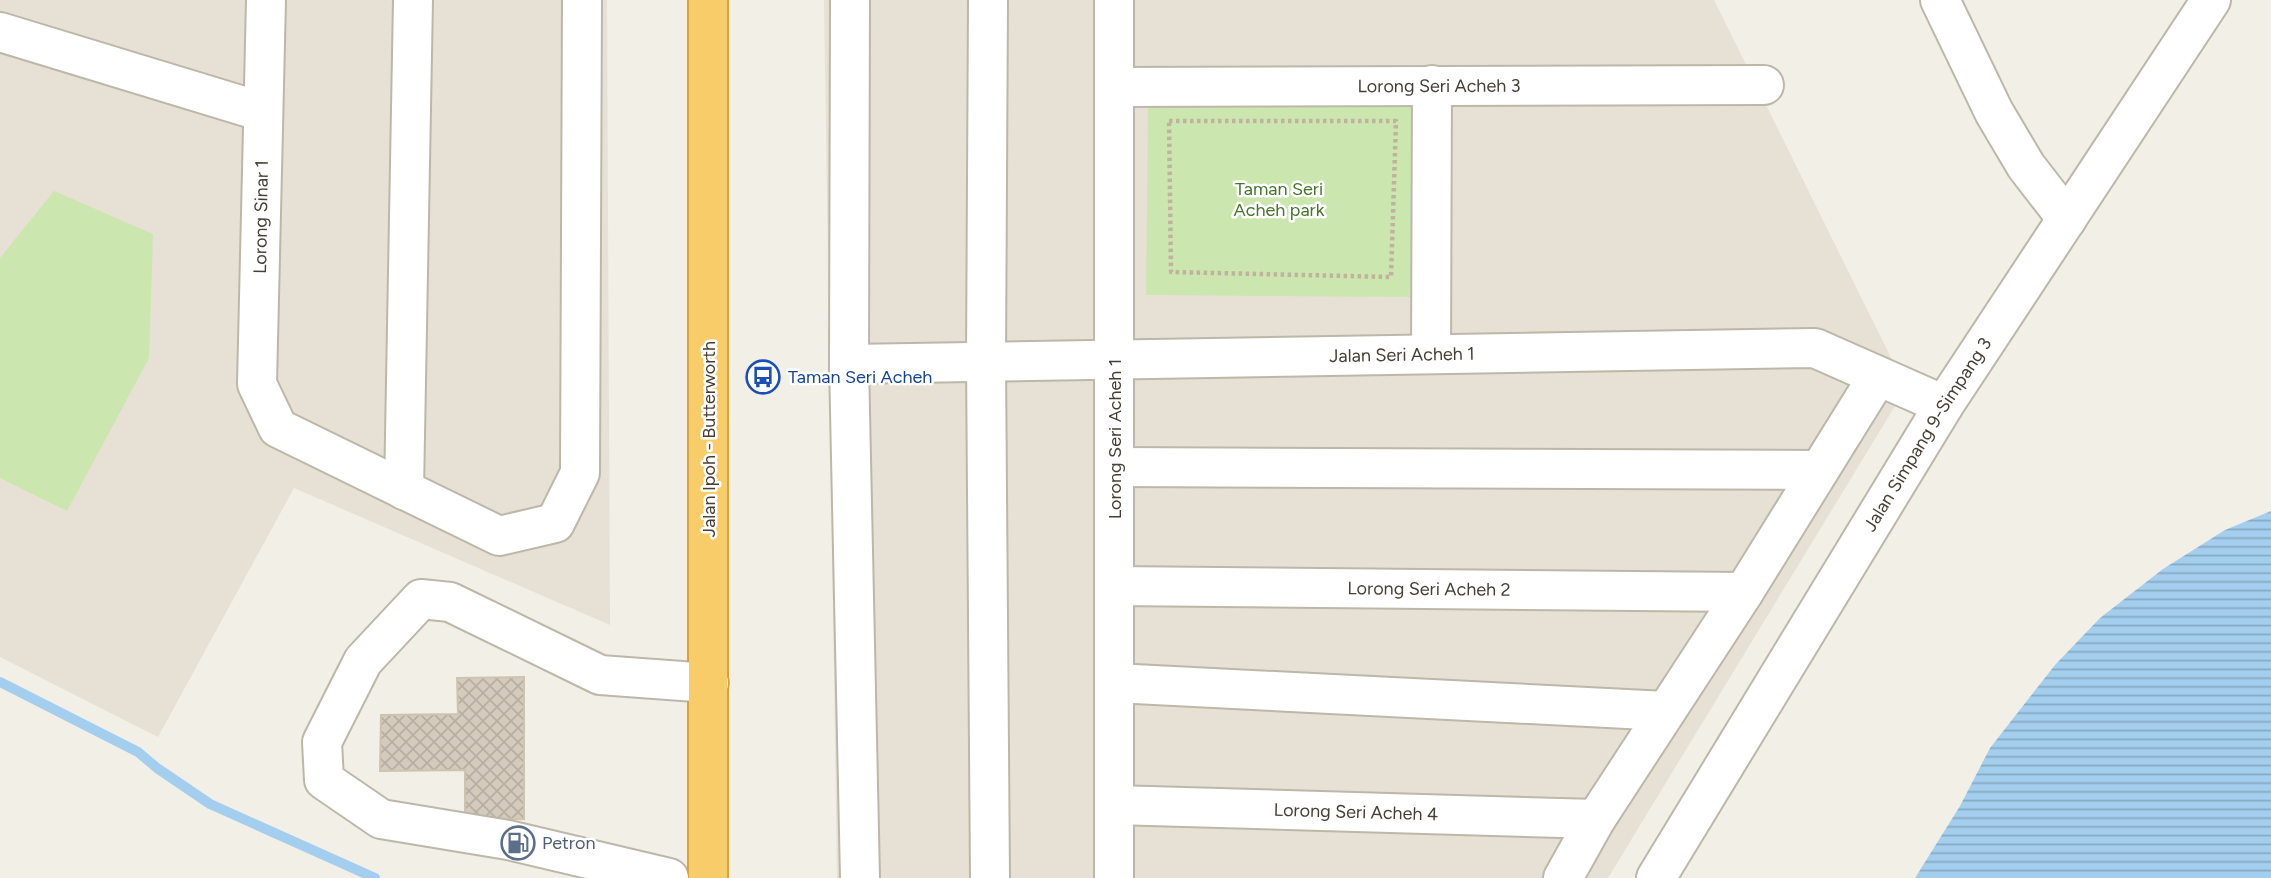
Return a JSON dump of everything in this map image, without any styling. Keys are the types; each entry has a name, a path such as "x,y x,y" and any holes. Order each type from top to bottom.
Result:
{"highway":[{"name":"Jalan Ipoh - Butterworth","path":"708,0 708,878"}],"street":[{"name":"Lorong Sinar 1","path":"266,0 257,384 278,428 404,490"},
{"path":"413,0 404,490 499,536 555,523 580,472 582,0"},
{"path":"850,0 849,364 860,878"},
{"path":"988,0 986,361 990,878"},
{"name":"Lorong Seri Acheh 1","path":"1114,0 1114,878"},
{"path":"1940,0 1994,112 2026,166 2067,219"},
{"name":"Jalan Simpang 9-Simpang 3","path":"1656,878 1944,405 2211,0"},
{"path":"0,32 263,112"},
{"path":"1431,354 1433,85"},
{"name":"Lorong Seri Acheh 3","path":"1115,87 1764,85"},
{"name":"Jalan Seri Acheh 1","path":"849,364 1815,348 1944,405"},
{"path":"1563,878 1595,819 1744,592 1878,376"},
{"path":"1115,467 1819,470"},
{"name":"Lorong Seri Acheh 2","path":"1114,586 1744,592"},
{"path":"669,878 508,840 381,818 324,780 322,742 363,661 421,599 450,602 600,675 709,683"},
{"path":"1115,684 1665,711"},
{"name":"Lorong Seri Acheh 4","path":"1114,805 1595,819"}],"path":[{"path":"1169,121 1396,121 1391,277 1171,272 1169,121"}],"shaded area":[{"path":"0,0 607,0 610,625 294,488 158,737 0,657"},
{"name":"Taman Seri Acheh","path":"824,0 1714,0 1906,388 1608,878 837,878"}],"green space":[{"name":"Taman Seri Acheh park","path":"1148,103 1413,104 1411,297 1146,295"},
{"path":"54,191 153,234 149,358 67,511 0,478 0,258"}],"water":[{"path":"2271,511 2271,878 1915,878 1960,806 1990,748 2055,665 2100,618 2163,569 2225,530"}],"building":[{"path":"524,677 524,819 465,820 465,770 380,771 381,715 458,714 457,678"}],"waterway":[{"path":"0,682 138,752 210,804 375,878"}],"place":[{"name":"Taman Seri Acheh","path":"763,377"},
{"name":"Petron","path":"518,843"}]}
